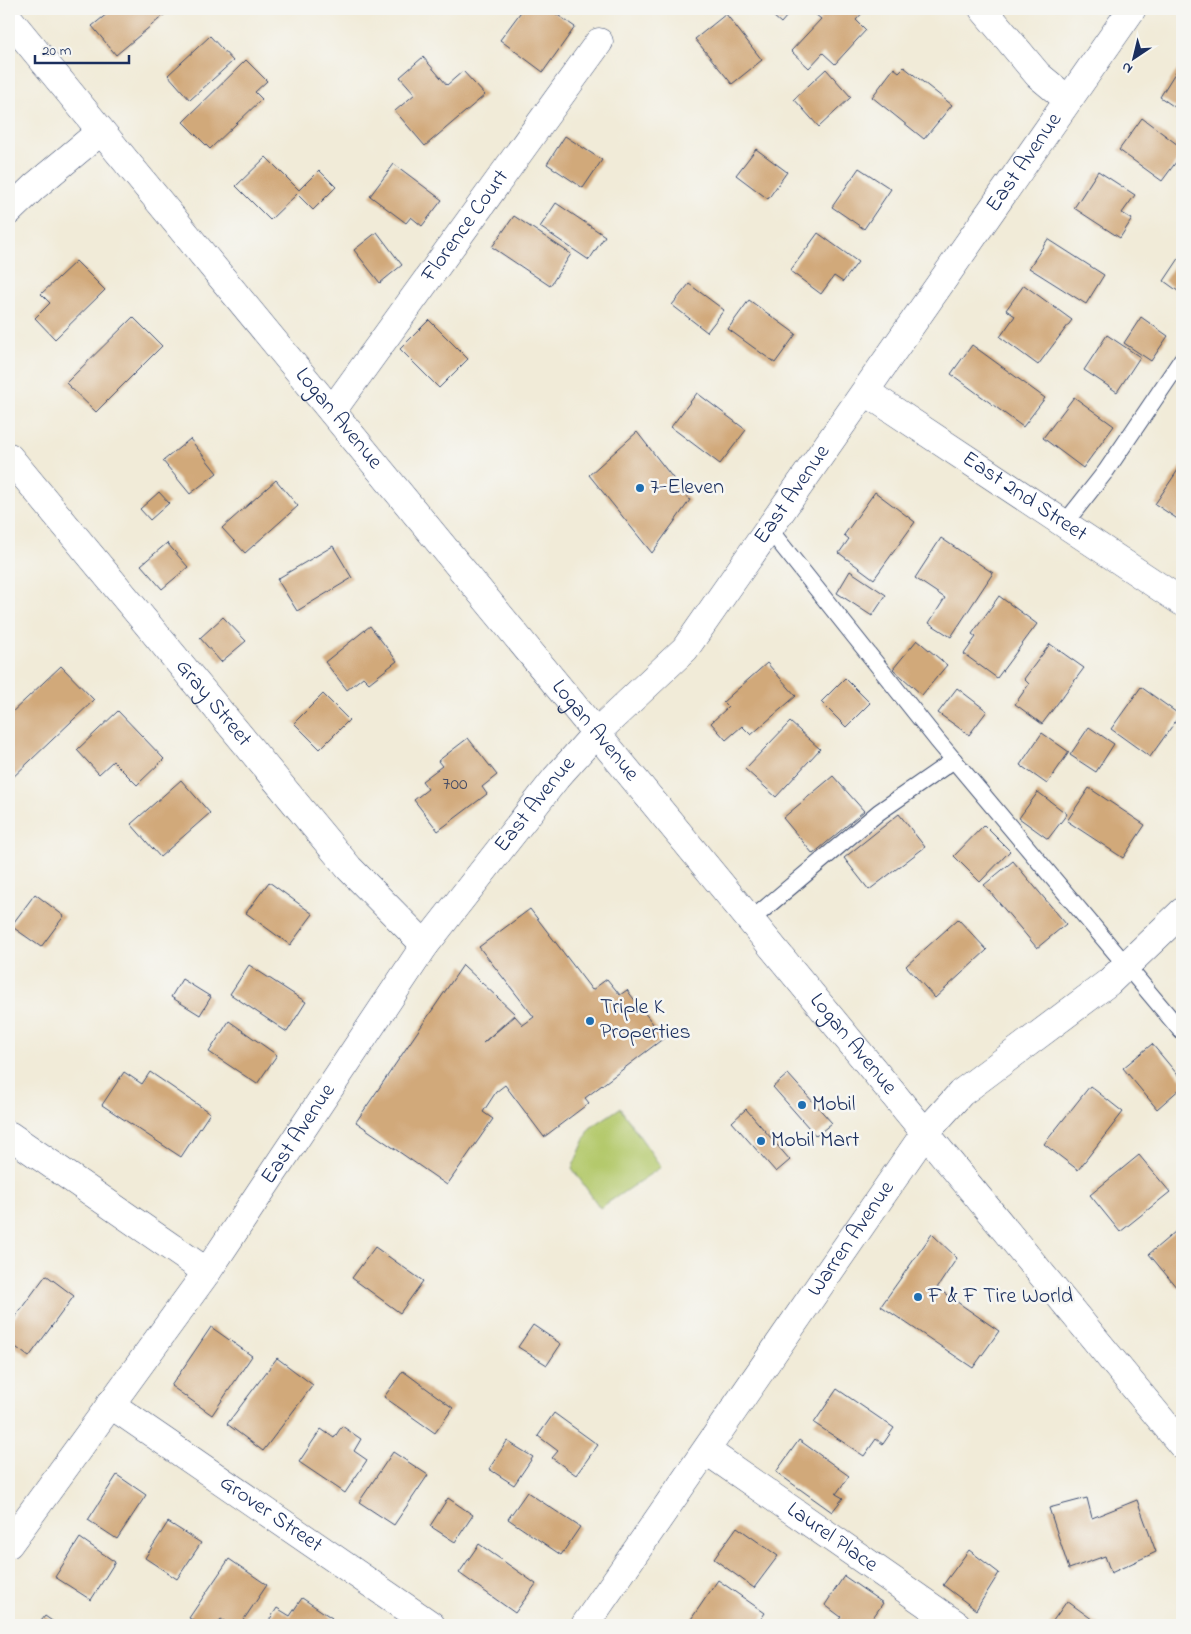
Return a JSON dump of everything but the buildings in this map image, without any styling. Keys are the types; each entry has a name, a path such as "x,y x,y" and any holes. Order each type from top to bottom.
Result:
{"street":[{"path":"983,9 1038,75 1068,100"},
{"name":"East Avenue","path":"9,1544 207,1272 425,945 556,778 596,732 685,649 1132,9"},
{"name":"Logan Avenue","path":"9,19 1182,1445"},
{"name":"Florence Court","path":"332,411 599,42"},
{"path":"9,211 34,187 101,131"},
{"name":"East 2nd Street","path":"866,392 1182,602"},
{"name":"Gray Street","path":"9,457 349,868 425,945"},
{"name":"Warren Avenue","path":"585,1625 925,1133 961,1093 1109,982 1182,912"},
{"path":"9,1135 207,1272"},
{"name":"Grover Street","path":"110,1404 431,1625"},
{"name":"Laurel Place","path":"707,1451 957,1625"}],"lane":[{"path":"1065,523 1106,471 1182,359"},
{"path":"769,529 954,760 1182,1032"},
{"path":"751,920 879,812 954,760"}],"green space":[{"path":"620,1108 661,1167 600,1208 572,1168 590,1128"}],"place":[{"name":"7-Eleven","path":"640,488"},
{"name":"Triple K Properties","path":"590,1021"},
{"name":"Mobil","path":"802,1105"},
{"name":"Mobil Mart","path":"761,1141"},
{"name":"F & F Tire World","path":"918,1297"}]}
